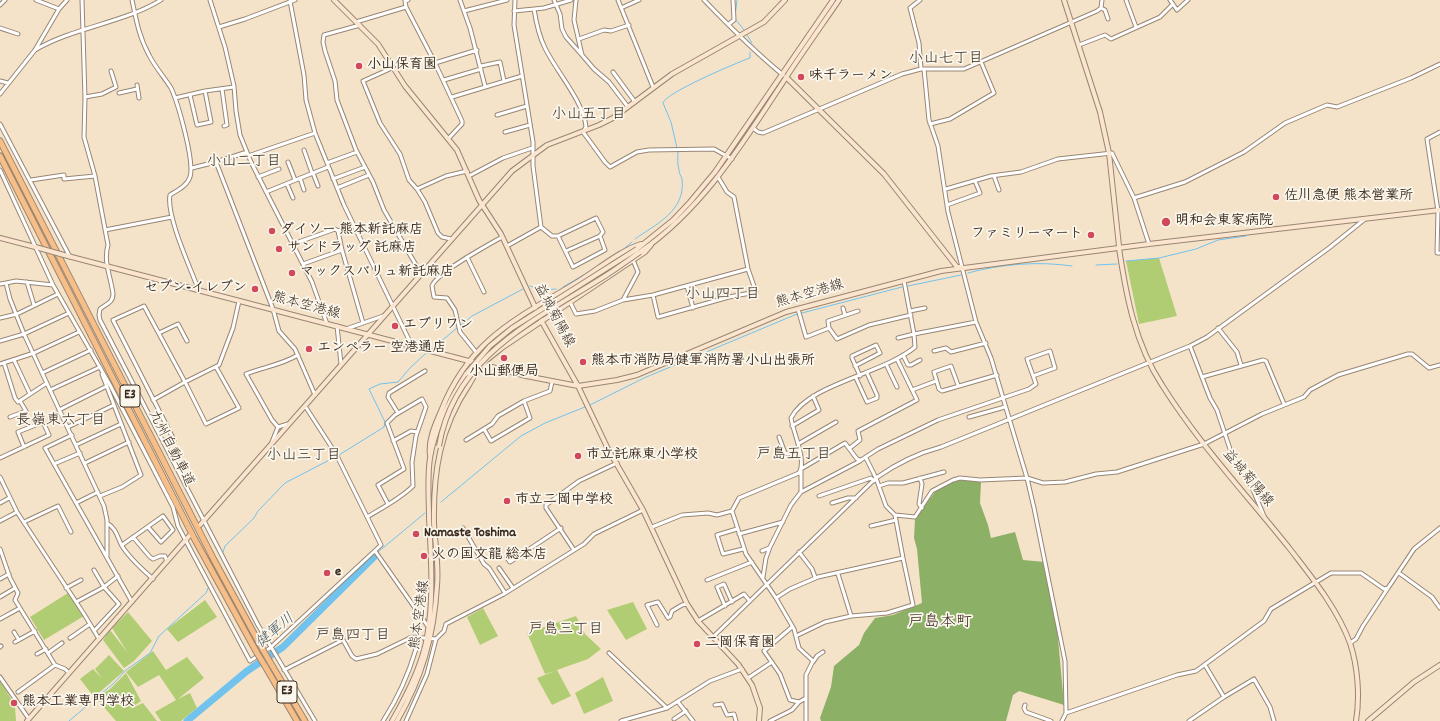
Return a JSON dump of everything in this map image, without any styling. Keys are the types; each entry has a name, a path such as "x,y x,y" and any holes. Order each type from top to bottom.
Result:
{"highway":[{"name":"九州自動車道","path":"0,141 214,560 263,650 305,721"},
{"name":"九州自動車道","path":"0,156 194,538 257,653 297,721"}],"main road":[{"name":"益城菊陽線","path":"334,0 378,44 392,68 405,86 457,150 482,205 507,246 542,322 578,386 591,415 643,510 687,604 698,621 742,669 748,678 759,703 761,721"},
{"path":"202,523 512,171 546,146 599,125 635,102 653,86 764,22 785,0"},
{"name":"熊本空港線","path":"430,629 438,586 434,523 435,475 438,446 442,430 454,402 476,367 491,351 550,309 603,277 638,251 644,243 673,220 690,202 728,155 781,74 833,0"},
{"name":"熊本空港線","path":"430,457 451,397 466,374 490,346 512,328 638,251 651,245 666,234 690,210 732,159 839,0"},
{"name":"益城菊陽線","path":"1064,0 1100,112 1109,153 1119,247 1126,291 1132,316 1149,363 1161,384 1204,444 1316,583 1333,609 1350,643 1357,678 1358,698 1356,721"},
{"path":"786,78 884,174 958,267 963,268"},
{"name":"熊本空港線","path":"0,238 482,365 552,382 578,386 617,380 637,374 786,312 904,281 963,268 1119,247 1254,233 1439,210"},
{"name":"熊本空港線","path":"397,721 416,686 424,664 429,639 431,593 429,448 436,422 458,374 476,352 510,322 635,246 644,243"},
{"name":"熊本空港線","path":"437,459 451,416 460,398 482,365 503,347 645,252 651,245"},
{"path":"29,720 190,535"},
{"name":"熊本空港線","path":"392,721 412,685 429,639"},
{"path":"1368,721 1414,682 1440,665"}],"street":[{"path":"0,4 4,0"},
{"path":"36,0 59,9"},
{"path":"0,94 35,50 59,9 67,0"},
{"path":"82,0 85,97 84,137 95,176 108,245 106,253 107,266 113,299 110,304 100,310 98,315 202,523 270,648 315,721"},
{"path":"132,0 138,32 149,56 170,87 175,98 192,168 190,177 185,186 170,195 169,201 172,216 199,291"},
{"path":"35,50 50,41 134,12 161,0"},
{"path":"210,0 225,47 234,87 240,135 258,177 312,282 326,324"},
{"path":"219,27 245,20 295,0"},
{"path":"408,0 405,1 406,8 444,80 462,121 462,124 448,139"},
{"path":"460,0 477,50 486,86"},
{"path":"464,11 507,0"},
{"path":"515,0 514,11 530,125 541,227 552,236 558,236 596,218 603,232 600,236 566,251"},
{"path":"554,0 560,14 562,29 566,37 594,69 609,82 628,107"},
{"path":"514,11 556,5 571,0"},
{"path":"576,0 574,20 582,55"},
{"path":"618,0 653,86"},
{"path":"621,8 639,0"},
{"path":"704,0 729,24 739,37 786,78"},
{"path":"729,24 734,20 733,0"},
{"path":"920,0 910,8 919,43 930,124 938,146 946,189 947,205 976,322 986,343 997,375 1005,407 1010,419 1027,478 1063,645 1066,713 1062,721"},
{"path":"1101,8 1102,0"},
{"path":"1126,0 1136,28"},
{"path":"1170,0 1177,10 1188,0"},
{"path":"290,1 304,75 306,100 315,133 337,188 392,307 412,346"},
{"path":"1078,45 1105,35 1111,39 1160,17 1173,4"},
{"path":"406,8 324,35 323,38 325,51 335,81 337,100 357,152 384,210 416,265"},
{"path":"752,128 763,133 818,108 884,81 922,69 964,69 1071,23 1101,8"},
{"path":"1101,8 1105,10 1108,19"},
{"path":"534,9 544,47 582,114 586,127 583,132 610,167 637,152 677,148 714,148 728,155 732,159"},
{"path":"579,39 604,30 611,31 629,25"},
{"path":"0,28 18,34"},
{"path":"435,63 477,50"},
{"path":"444,80 500,62 504,81"},
{"path":"930,124 950,119 994,93 981,62"},
{"path":"1134,198 1185,182 1244,152 1285,123 1327,105 1337,107 1411,78 1440,64"},
{"path":"392,68 362,81 380,123 400,154 409,180 425,202 438,233 442,237 451,240"},
{"path":"85,97 102,94 116,87 111,71"},
{"path":"613,72 635,102"},
{"path":"452,97 522,76"},
{"path":"0,81 8,83"},
{"path":"137,85 139,98"},
{"path":"175,98 205,91 234,87"},
{"path":"119,93 137,89"},
{"path":"222,89 227,125"},
{"path":"190,95 197,126 211,122 205,91"},
{"path":"497,115 527,106"},
{"path":"0,124 31,180 70,257"},
{"path":"505,132 530,125"},
{"path":"1440,132 1427,139 1439,210 1437,253 1440,253"},
{"path":"192,168 248,154 315,133"},
{"path":"469,176 503,158 532,148"},
{"path":"304,150 318,186"},
{"path":"266,192 313,173 357,152"},
{"path":"946,189 994,176 1021,172 1058,158 1112,153 1134,198 1149,244"},
{"path":"216,162 273,309 279,331 298,355 315,395"},
{"path":"288,162 295,180"},
{"path":"333,179 365,167"},
{"path":"258,177 279,169"},
{"path":"0,170 2,178 37,247 58,294 100,367 173,507 178,526 250,661 270,648 381,545 337,456 305,406"},
{"path":"417,189 446,176 467,171"},
{"path":"337,188 369,175"},
{"path":"31,180 64,176 64,179 95,176"},
{"path":"994,176 999,190"},
{"path":"653,295 658,317 728,297 756,292 748,269 734,197 727,192 718,177"},
{"path":"300,178 304,190"},
{"path":"947,205 980,193 975,181"},
{"path":"287,184 293,198"},
{"path":"105,230 172,216"},
{"path":"713,637 749,600 875,480 892,468 925,451 941,447 1190,346 1218,328 1329,248 1365,219"},
{"path":"338,232 354,225"},
{"path":"507,246 541,227"},
{"path":"293,244 335,229 338,232"},
{"path":"338,232 363,323"},
{"path":"476,352 459,326 455,310 447,298 434,297 432,289 435,280 467,257 502,236"},
{"path":"558,236 573,267 605,250 600,236"},
{"path":"303,264 342,250"},
{"path":"467,257 484,292"},
{"path":"623,300 638,272 633,260"},
{"path":"570,302 576,314 595,311 623,300 653,295 748,269"},
{"path":"801,492 802,469 800,450 792,426 791,418 795,411 813,396 897,359 915,347 911,315 904,281"},
{"path":"0,284 27,282 53,284"},
{"path":"27,282 34,305"},
{"path":"6,283 24,334 85,462 104,506 107,523 107,556"},
{"path":"687,286 693,308"},
{"path":"0,318 16,314 58,294"},
{"path":"153,400 219,365 233,328 239,301"},
{"path":"174,440 113,320 144,306 206,424 238,408 216,367"},
{"path":"843,308 845,315"},
{"path":"910,311 925,308"},
{"path":"798,309 806,337 829,328"},
{"path":"858,312 828,320 829,328 837,340 869,326 911,315"},
{"path":"0,341 24,334 69,314"},
{"path":"346,329 385,316"},
{"path":"898,338 976,322"},
{"path":"159,333 178,324 187,340"},
{"path":"337,326 342,364"},
{"path":"1218,328 1237,352 1242,365"},
{"path":"10,417 26,411 20,401 18,402 15,398 2,363 34,354 79,332"},
{"path":"934,351 946,348 951,352 986,343"},
{"path":"855,366 880,353 876,345 852,356 855,366 860,376"},
{"path":"1190,346 1202,378 1217,410 1234,461 1251,485 1264,517"},
{"path":"42,373 91,350"},
{"path":"763,577 769,548 793,502 801,492 866,458 878,449 938,420 1029,389 1036,384 1033,376 1027,359 1050,351 1055,368 1033,376"},
{"path":"895,515 914,518 932,491 960,478 980,480 1027,478 1043,483 1065,482 1096,474 1117,472 1204,444 1284,404 1304,397 1310,390 1338,375 1408,354 1412,354 1429,368 1440,365"},
{"path":"278,427 272,420 246,374 270,365 280,365 298,355"},
{"path":"904,355 908,365 920,360"},
{"path":"850,448 860,440 858,430 917,400 897,359"},
{"path":"14,360 30,394"},
{"path":"1202,378 1263,360 1266,361 1284,404"},
{"path":"886,364 897,387"},
{"path":"958,385 951,366 935,371 934,374 936,381 939,389 942,391 958,385 997,375"},
{"path":"100,367 141,475 122,487 100,496"},
{"path":"50,390 100,367"},
{"path":"398,414 388,397 389,393 425,371"},
{"path":"856,378 867,402 877,398 867,373"},
{"path":"912,390 936,381"},
{"path":"466,440 492,424 498,416 524,402 550,391 552,382"},
{"path":"20,401 47,383"},
{"path":"60,410 107,386"},
{"path":"792,426 819,410 813,396"},
{"path":"367,517 388,504 413,486 412,462 418,432 426,407 422,399 398,414 387,423 404,469 378,485 388,504"},
{"path":"484,429 491,441 530,418 524,402"},
{"path":"68,427 114,405"},
{"path":"969,417 1005,407"},
{"path":"0,458 24,447 48,435 43,422 18,432 24,447"},
{"path":"798,444 836,422"},
{"path":"76,445 121,424"},
{"path":"278,427 289,424"},
{"path":"272,444 278,427"},
{"path":"393,441 411,431 418,432"},
{"path":"45,448 72,435"},
{"path":"779,437 787,454 800,450"},
{"path":"40,439 132,602"},
{"path":"85,462 129,442"},
{"path":"813,662 799,648 792,626 767,583 743,548 732,511 739,498 799,473 802,469 845,443 857,459 861,460"},
{"path":"54,464 80,453"},
{"path":"796,636 825,622 851,616 887,613 913,605 895,515 886,506 879,486 866,458"},
{"path":"574,550 561,528 546,508 547,504 579,480 617,463"},
{"path":"879,486 888,483 903,483 944,472"},
{"path":"0,477 16,512 24,522 45,557 99,639"},
{"path":"819,496 871,478 875,480"},
{"path":"920,478 922,484 919,505 922,508"},
{"path":"76,502 98,492"},
{"path":"0,503 9,498"},
{"path":"832,503 848,498 856,498"},
{"path":"24,522 58,506 71,532"},
{"path":"284,670 343,640 352,656 356,659 377,654 415,636 429,639 436,638 444,632 446,624 505,593 584,544 594,534 643,510"},
{"path":"652,528 682,515 708,513 716,515 732,511"},
{"path":"0,521 16,512"},
{"path":"122,545 148,526 163,516 172,530 161,542 148,526"},
{"path":"871,526 896,520"},
{"path":"739,534 783,522"},
{"path":"107,523 118,533 122,545 134,561 153,579"},
{"path":"463,528 484,564 489,568 505,593"},
{"path":"507,558 510,562 561,528"},
{"path":"1350,643 1356,639 1363,626 1399,573 1400,568 1414,549 1440,528"},
{"path":"737,529 717,535 723,554 743,548"},
{"path":"133,537 150,557 153,559 165,556 167,563"},
{"path":"762,551 769,548"},
{"path":"0,549 18,593 15,600 46,648 55,665 65,668 69,673"},
{"path":"375,551 430,629"},
{"path":"799,552 812,569 815,578"},
{"path":"776,598 790,589 815,578 903,558"},
{"path":"0,562 4,560"},
{"path":"707,580 752,562"},
{"path":"499,568 513,588"},
{"path":"94,570 104,587 119,604 94,631"},
{"path":"1066,713 1177,674 1196,671 1205,666 1264,621 1271,609 1331,573 1361,573 1384,589 1389,587"},
{"path":"1399,573 1432,597 1440,608"},
{"path":"0,579 9,574"},
{"path":"838,574 851,616"},
{"path":"76,602 104,587 118,576"},
{"path":"66,588 81,580"},
{"path":"725,606 717,587 724,584 732,602"},
{"path":"0,597 15,588"},
{"path":"698,621 744,594 749,600"},
{"path":"657,625 647,605 658,602 669,618 672,611 682,605 687,604"},
{"path":"0,620 20,608"},
{"path":"70,638 90,624"},
{"path":"792,626 764,651 780,674 790,700 799,702"},
{"path":"15,642 35,631"},
{"path":"14,632 19,640"},
{"path":"383,721 402,689 416,649 409,638"},
{"path":"406,721 427,674 436,638"},
{"path":"48,653 62,643"},
{"path":"38,654 46,648"},
{"path":"806,721 806,675 816,656 823,652"},
{"path":"610,654 667,708"},
{"path":"748,678 772,662"},
{"path":"18,692 55,665"},
{"path":"1205,666 1224,697"},
{"path":"621,721 633,720 667,708 710,681 742,669"},
{"path":"0,677 29,720"},
{"path":"1189,721 1254,679 1270,707 1274,721"},
{"path":"770,721 792,710 799,702 806,698"},
{"path":"678,702 693,721"},
{"path":"715,705 722,704 727,715 734,714 736,721"},
{"path":"1025,705 1024,708 1026,712 1051,721"},
{"path":"674,719 686,711"},
{"path":"641,716 644,721"}],"green space":[{"path":"1159,258 1177,316 1139,324 1126,261"},
{"path":"959,480 981,482 980,503 991,538 1015,532 1023,560 1045,562 1056,616 1064,705 1019,691 1013,695 1006,721 821,721 820,718 831,687 834,666 859,645 864,633 875,618 893,615 922,603 917,549 914,538 915,519 937,489"},
{"path":"68,593 84,616 44,640 30,617"},
{"path":"205,600 217,617 178,642 167,629"},
{"path":"633,602 647,629 626,640 607,610"},
{"path":"483,608 498,636 480,645 467,617"},
{"path":"128,612 152,641 134,661 124,668 103,640 110,630 128,653 112,628"},
{"path":"576,616 585,634 601,649 588,659 557,670 571,696 552,705 537,678 555,671 545,674 527,633"},
{"path":"153,651 166,670 187,657 204,678 178,699 190,693 197,708 181,721 161,721 155,712 176,700 159,675 138,687 126,672"},
{"path":"109,655 124,671 94,697 80,679 93,669 102,678 95,669"},
{"path":"126,673 141,701 130,709 143,703 157,721 116,721 96,698 110,689"},
{"path":"603,677 613,701 584,714 575,693"},
{"path":"0,680 15,706 16,721 0,721"}],"waterway":[{"path":"735,17 737,0"},
{"path":"736,20 745,31"},
{"path":"747,35 752,43"},
{"path":"677,148 671,122 663,103 675,92 750,58 750,52"},
{"path":"635,239 668,215 679,200 682,190 682,179 679,172 678,151"},
{"path":"1126,261 1159,258 1196,249 1218,240 1246,236"},
{"path":"620,252 632,242"},
{"path":"968,273 993,267 1020,264 1059,264 1072,266"},
{"path":"1096,265 1117,264"},
{"path":"563,287 594,269"},
{"path":"908,286 961,275"},
{"path":"530,286 541,290 556,289"},
{"path":"802,313 902,287"},
{"path":"460,326 472,316 523,289"},
{"path":"590,405 644,378 797,314"},
{"path":"433,348 457,328"},
{"path":"223,552 225,546 254,518 258,511 285,483 339,455 384,427 385,422 369,389 380,384 398,382 426,353"},
{"path":"441,502 521,436 545,423 585,407"},
{"path":"378,552 425,513"},
{"name":"健軍川","path":"187,721 247,671 283,647 376,555"},
{"path":"69,721 114,683 126,670 150,653 159,636 206,593 209,586"}],"place":[{"name":"小山保育園","path":"359,66"},
{"name":"味千ラーメン","path":"801,77"},
{"name":"佐川急便 熊本営業所","path":"1276,197"},
{"name":"明和会東家病院","path":"1166,222"},
{"name":"ダイソー 熊本新託麻店","path":"272,231"},
{"name":"ファミリーマート","path":"1091,235"},
{"name":"サンドラッグ 託麻店","path":"279,249"},
{"name":"マックスバリュ新託麻店","path":"292,273"},
{"name":"セブン-イレブン","path":"255,289"},
{"name":"エブリワン","path":"395,326"},
{"name":"エンペラー 空港通店","path":"309,349"},
{"name":"小山郵便局","path":"504,358"},
{"name":"熊本市消防局健軍消防署小山出張所","path":"583,362"},
{"name":"市立託麻東小学校","path":"578,456"},
{"name":"市立二岡中学校","path":"507,501"},
{"name":"Namaste Toshima","path":"416,534"},
{"name":"火の国文龍 総本店","path":"424,556"},
{"name":"e","path":"327,573"},
{"name":"二岡保育園","path":"697,644"},
{"name":"熊本工業専門学校","path":"14,703"}],"district":[{"name":"小山七丁目","path":"946,60"},
{"name":"小山五丁目","path":"589,116"},
{"name":"小山二丁目","path":"244,163"},
{"name":"小山四丁目","path":"723,296"},
{"name":"長嶺東六丁目","path":"61,422"},
{"name":"戸島五丁目","path":"794,456"},
{"name":"小山三丁目","path":"304,457"},
{"name":"戸島本町","path":"940,624"},
{"name":"戸島三丁目","path":"566,631"},
{"name":"戸島四丁目","path":"353,637"}]}
